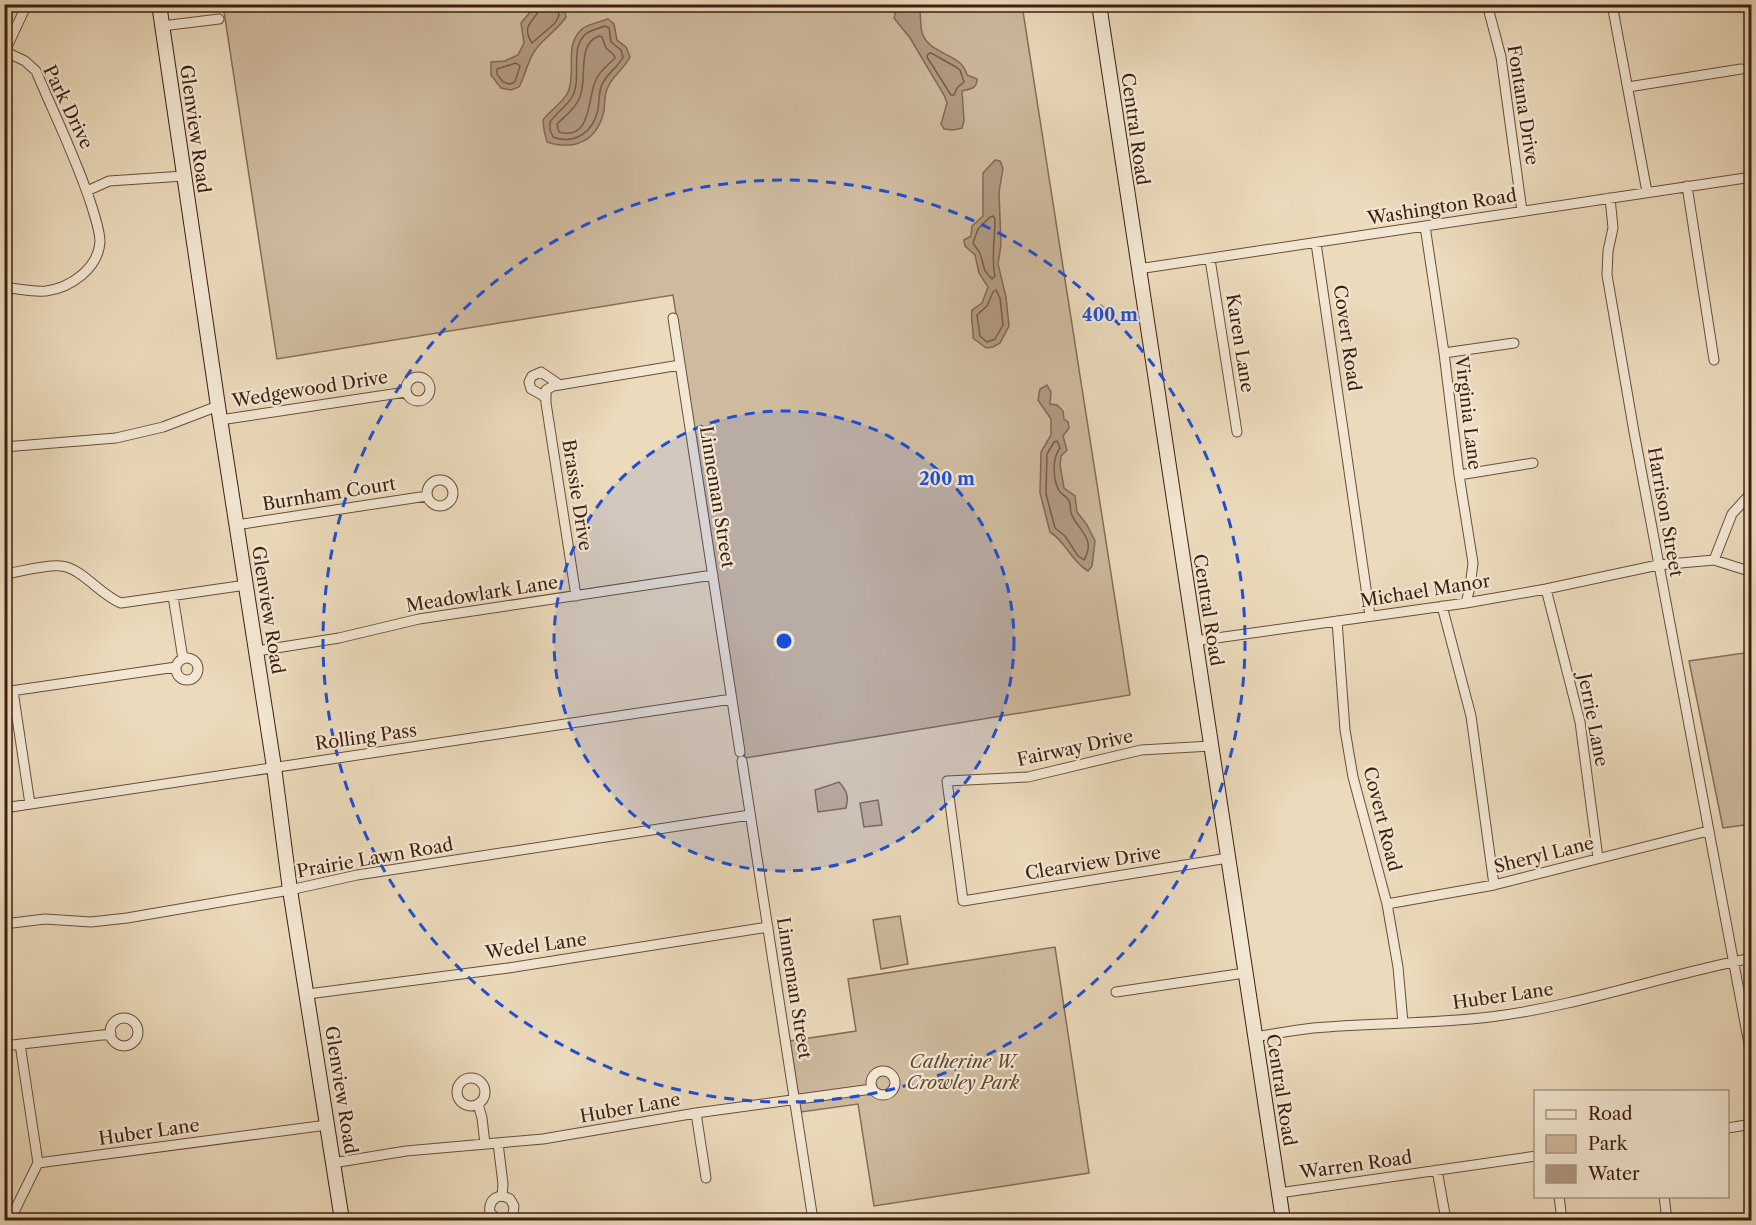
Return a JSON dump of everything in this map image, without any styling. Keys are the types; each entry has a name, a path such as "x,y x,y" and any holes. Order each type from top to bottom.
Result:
{"main road":[{"name":"Glenview Road","path":"159,4 342,1221"},
{"name":"Central Road","path":"1099,4 1282,1218"}],"street":[{"name":"Park Drive","path":"4,287 46,291 69,283 86,273 100,245 99,231 87,191 36,71 25,61 5,51 27,4"},
{"name":"Fontana Drive","path":"1487,4 1501,57 1522,212"},
{"path":"1612,4 1647,192"},
{"path":"162,26 219,19"},
{"path":"1628,87 1741,69"},
{"path":"87,191 109,181 184,176"},
{"name":"Washington Road","path":"1138,270 1752,177"},
{"path":"1687,186 1714,360"},
{"name":"Harrison Street","path":"1610,198 1614,228 1608,250 1607,275 1658,565 1752,1060"},
{"name":"Virginia Lane","path":"1425,226 1473,563 1466,603"},
{"name":"Covert Road","path":"1316,243 1370,616"},
{"name":"Karen Lane","path":"1210,259 1237,432"},
{"name":"Linneman Street","path":"673,318 813,1221"},
{"path":"1444,353 1514,343"},
{"path":"546,399 546,390 557,385 680,365"},
{"name":"Brassie Drive","path":"557,385 542,372 532,376 529,382 531,389 546,399 576,596"},
{"name":"Wedgewood Drive","path":"4,447 116,438 219,413 406,392"},
{"path":"1459,475 1533,463"},
{"path":"1752,492 1732,514 1714,560 1752,572"},
{"name":"Burnham Court","path":"236,525 427,496"},
{"name":"Michael Manor","path":"1195,641 1466,603 1658,565 1714,560"},
{"path":"4,574 60,566 69,568 112,600 120,603 246,585"},
{"name":"Meadowlark Lane","path":"256,651 339,638 419,619 713,575"},
{"name":"Jerrie Lane","path":"1546,589 1580,722 1598,858"},
{"path":"173,596 183,659"},
{"path":"1442,606 1471,716 1494,885"},
{"name":"Covert Road","path":"1337,621 1340,680 1353,777 1387,904 1398,968 1403,1023"},
{"path":"30,804 9,692 176,667 183,659 190,659 198,670 189,680 182,679 177,674 176,667"},
{"name":"Rolling Pass","path":"4,808 732,699"},
{"name":"Fairway Drive","path":"963,901 947,781 1028,777 1141,750 1211,746"},
{"name":"Prairie Lawn Road","path":"4,924 45,919 91,922 216,904 357,875 750,815"},
{"name":"Sheryl Lane","path":"1387,904 1494,885 1708,831"},
{"name":"Clearview Drive","path":"963,901 1228,858"},
{"name":"Wedel Lane","path":"308,994 508,968 768,927"},
{"name":"Huber Lane","path":"1255,1037 1312,1028 1490,1017 1542,1009 1677,974 1752,958"},
{"path":"1116,992 1245,973"},
{"path":"4,1047 111,1034"},
{"path":"12,1219 38,1163 20,1044"},
{"name":"Huber Lane","path":"333,1163 406,1150 498,1143 586,1132 696,1113 872,1089"},
{"path":"478,1104 485,1144"},
{"name":"Huber Lane","path":"696,1113 706,1178"},
{"path":"1729,1128 1752,1124"},
{"name":"Huber Lane","path":"38,1163 327,1125"},
{"path":"498,1143 503,1184 502,1196"},
{"name":"Warren Road","path":"1279,1193 1534,1156"},
{"name":"Warren Road","path":"1437,1170 1446,1221"},
{"path":"499,1221 490,1213 490,1205 494,1199 502,1196 510,1199 514,1206 513,1215 505,1221"},
{"path":"1559,1198 1562,1221"},
{"path":"1664,1198 1667,1221"},
{"path":"1263,1221 1282,1218"}],"green space":[{"path":"223,5 1022,5 1130,695 745,758 673,295 277,359"},
{"path":"1751,652 1751,824 1723,828 1689,661"},
{"path":"839,782 847,794 846,808 818,812 815,790"},
{"path":"878,800 882,825 864,827 860,803"},
{"path":"900,916 908,964 881,969 873,920"},
{"name":"Catherine W. Crowley Park","path":"1055,947 1089,1173 874,1206 858,1104 801,1112 790,1041 856,1031 848,979"}],"water":[{"path":"536,5 563,5 566,17 534,52 519,87 511,90 501,88 491,75 491,62 505,61 518,55 524,43 521,23"},
{"path":"913,5 920,12 922,33 927,42 959,62 967,75 977,79 974,87 962,91 964,121 962,128 944,129 941,124 947,103 944,95 910,38 894,18 896,10 903,6"},
{"path":"608,19 614,24 617,40 626,47 630,57 607,90 601,121 596,130 583,141 567,145 547,142 543,120 568,92 573,43 576,36 585,27"},
{"path":"995,160 1000,161 1003,168 999,192 1001,245 998,264 1006,297 1009,326 1000,343 986,348 973,338 972,310 982,303 988,287 979,273 975,255 965,246 964,240 971,236 972,226 983,216 983,173"},
{"path":"1047,385 1051,392 1050,404 1057,405 1063,411 1069,428 1063,436 1067,450 1061,456 1060,465 1064,488 1075,496 1077,512 1095,541 1092,566 1088,571 1050,532 1040,493 1041,452 1051,435 1051,419 1038,400 1040,389"}]}
